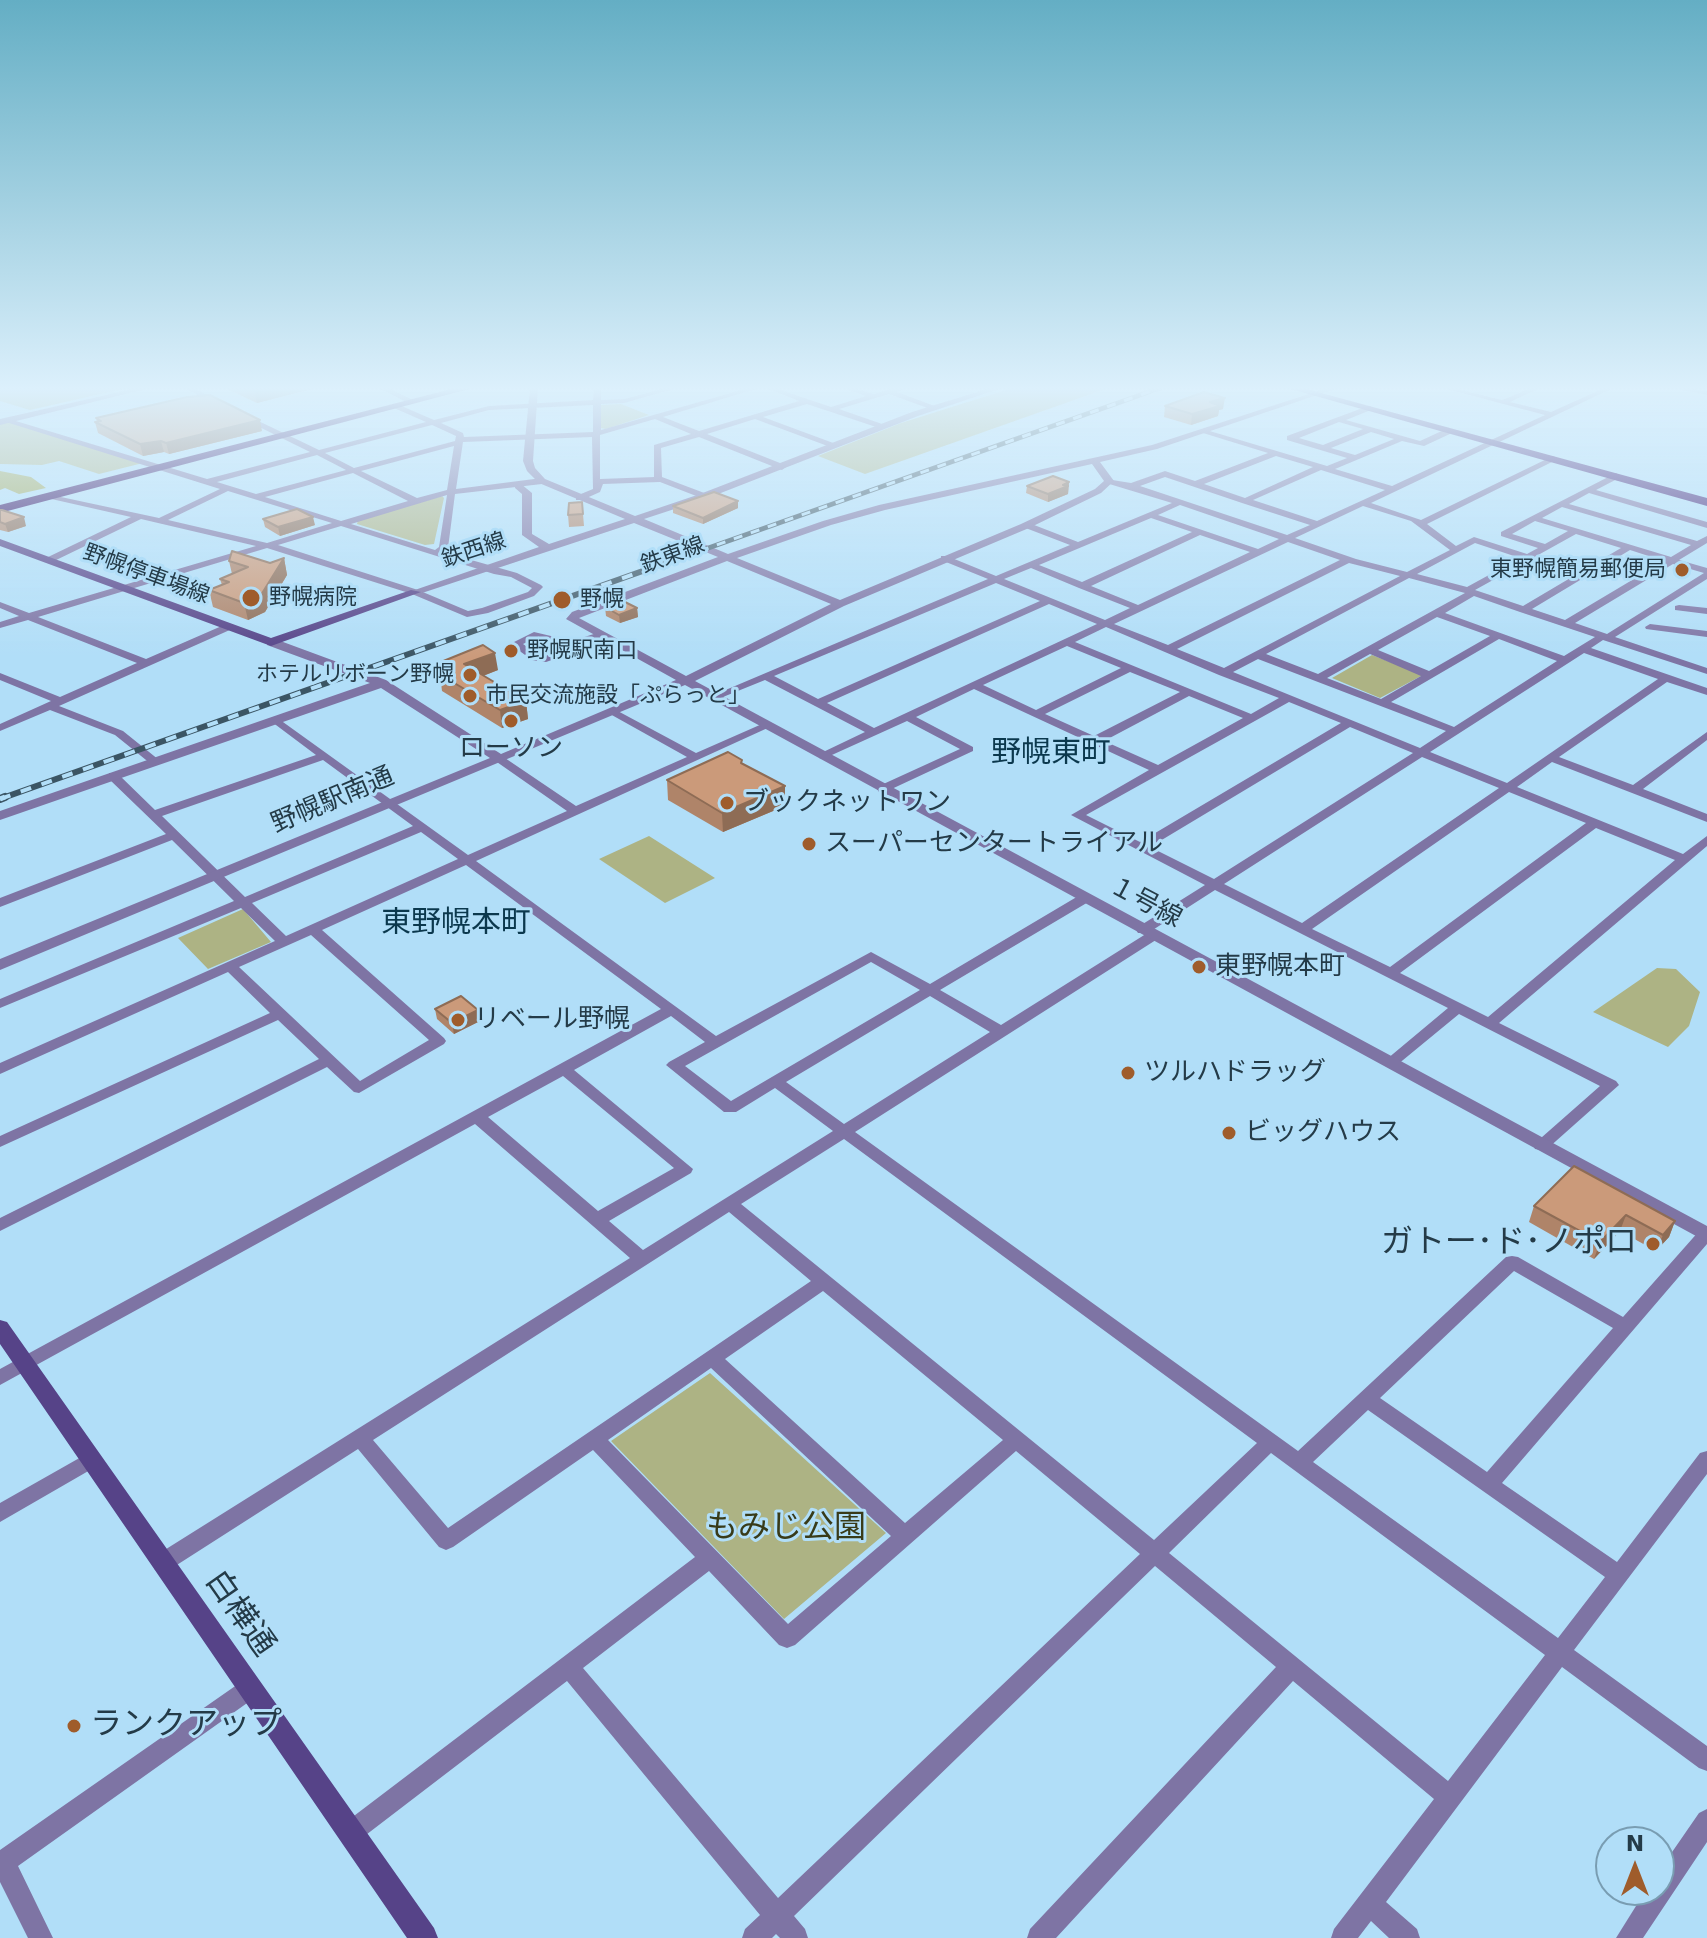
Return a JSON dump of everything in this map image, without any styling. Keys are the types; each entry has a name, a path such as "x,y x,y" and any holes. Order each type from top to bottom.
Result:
{"highway":[{"path":"0,509 118,478"}],"main road":[{"path":"1625,478 1707,502"},
{"name":"野幌停車場線","path":"0,542 271,642"},
{"path":"271,642 415,592"},
{"name":"白樺通","path":"0,1328 424,1938"}],"street":[{"path":"50,496 266,545 415,592 467,614 484,611 538,587 525,578 201,478"},
{"path":"210,481 220,478"},
{"path":"259,496 322,478"},
{"path":"370,478 415,501"},
{"path":"438,552 443,548 456,478"},
{"path":"539,478 579,498 840,604"},
{"path":"596,478 596,482 660,479 704,496"},
{"name":"鉄西線","path":"415,592 751,478"},
{"name":"鉄東線","path":"580,612 729,557 883,507 1015,478"},
{"path":"1107,478 1349,559 1470,592 1707,671"},
{"path":"1132,486 1153,478"},
{"path":"1179,478 1316,524"},
{"path":"1196,484 1210,478"},
{"path":"1245,501 1299,478"},
{"path":"1357,478 1391,489"},
{"path":"823,756 1413,478"},
{"path":"1420,524 1512,478"},
{"path":"1546,547 1504,534 1611,478"},
{"path":"0,625 415,501 454,491 542,481"},
{"name":"野幌駅南通","path":"0,965 614,712 840,604 1026,525 1098,491 1109,481"},
{"path":"579,498 597,490 599,482"},
{"path":"518,486 527,493 527,535 548,548"},
{"path":"162,520 230,487"},
{"path":"1588,490 1707,525"},
{"path":"714,697 1181,502"},
{"path":"1362,503 1420,524 1456,550"},
{"path":"1561,504 1702,541"},
{"path":"1151,515 1258,552"},
{"path":"49,560 141,516"},
{"path":"1534,518 1707,573"},
{"path":"1026,525 1078,545"},
{"path":"1319,678 1575,531"},
{"path":"1082,586 1199,532"},
{"path":"1223,673 1474,540 1528,557"},
{"path":"1566,624 1702,541"},
{"path":"0,550 13,546"},
{"path":"1524,610 1629,547"},
{"path":"944,558 1684,859"},
{"path":"1167,650 1349,559"},
{"path":"1031,565 1138,608"},
{"path":"162,1563 1001,1032 1214,884 1707,573"},
{"path":"818,703 1048,601"},
{"path":"0,605 146,663"},
{"path":"1679,608 1707,611"},
{"name":"１号線","path":"580,612 572,619 603,637 1392,1062 1706,1235"},
{"path":"1436,613 1565,660"},
{"path":"0,728 228,627"},
{"path":"1650,627 1707,634"},
{"path":"539,634 573,644 603,637 546,659 536,658 515,644 539,634"},
{"path":"1382,703 1497,636"},
{"path":"271,642 382,683 575,811"},
{"path":"1066,642 1252,718"},
{"path":"1583,649 1707,692"},
{"path":"1369,650 1429,675"},
{"path":"1258,655 1455,731"},
{"path":"1036,714 1129,668"},
{"path":"0,676 119,733 155,762"},
{"path":"766,676 874,732"},
{"path":"1303,929 1666,678"},
{"path":"0,816 382,683"},
{"path":"974,685 1158,770"},
{"path":"1094,741 1189,692"},
{"path":"1286,699 1077,815 1611,1085 1541,1145"},
{"path":"614,712 695,757"},
{"path":"883,789 969,749 908,717"},
{"path":"276,720 715,1042"},
{"path":"1141,847 1348,724"},
{"path":"1,1067 766,726"},
{"path":"1634,790 1707,735"},
{"path":"154,815 324,756"},
{"path":"1551,758 1707,818"},
{"path":"113,776 284,942"},
{"path":"1391,973 1594,823"},
{"path":"0,1004 422,827"},
{"path":"0,903 174,835"},
{"path":"1490,1023 1707,840"},
{"path":"1001,1032 930,990 871,956 674,1065 730,1108 775,1081 930,990 1085,898"},
{"path":"229,966 359,1088 439,1041 313,929"},
{"path":"1392,1062 1458,1007"},
{"path":"0,1378 673,1009"},
{"path":"0,1142 280,1014"},
{"path":"0,1225 329,1060"},
{"path":"564,1069 685,1169 597,1220"},
{"path":"775,1081 1707,1760"},
{"path":"477,1117 643,1259"},
{"path":"730,1204 1449,1796"},
{"path":"1489,1484 1706,1235"},
{"path":"1299,1463 1512,1262 1624,1326"},
{"path":"360,1438 446,1541 824,1281"},
{"path":"712,1358 905,1536"},
{"path":"1367,1399 1618,1574"},
{"path":"595,1439 787,1638 1017,1439"},
{"path":"754,1938 1270,1442"},
{"path":"1343,1938 1558,1651 1707,1459"},
{"path":"0,1513 90,1460"},
{"path":"350,1833 710,1558"},
{"path":"568,1666 796,1938"},
{"path":"1039,1938 1291,1667"},
{"path":"41,1938 2,1863 249,1689"},
{"path":"1628,1938 1707,1821"},
{"path":"1369,1903 1408,1938"}],"green space":[{"path":"0,478 33,478 46,488 19,494 5,488 0,490"},
{"path":"442,496 434,544 425,545 357,524 358,520"},
{"path":"1372,655 1423,675 1380,698 1332,678"},
{"path":"649,836 715,878 665,903 599,859"},
{"path":"243,909 271,942 208,969 178,938"},
{"path":"1657,968 1676,969 1700,992 1689,1026 1668,1047 1593,1012"},
{"name":"もみじ公園","path":"710,1373 886,1533 784,1619 611,1441"}],"building":[{"path":"1047,478 1069,482 1063,485 1068,486 1048,494 1027,486"},
{"path":"714,492 738,501 703,518 673,506"},
{"path":"582,502 583,514 568,515 569,503"},
{"path":"297,509 313,517 278,527 263,519"},
{"path":"0,510 24,517 5,524 0,522"},
{"path":"232,551 270,563 284,558 261,595 244,603 209,590 229,582 220,579 248,567 229,561"},
{"path":"623,601 637,608 619,615 605,607"},
{"path":"483,645 495,653 464,664 526,701 500,710 439,674 447,671 436,664"},
{"path":"728,752 742,760 741,763 785,786 722,813 667,780"},
{"path":"461,996 478,1010 452,1023 435,1009"},
{"path":"1574,1166 1675,1221 1663,1235 1626,1215 1600,1242 1534,1206"}],"railway":[{"path":"649,569 905,478"},
{"path":"5,797 0,799 654,567"}],"place":[{"name":"東野幌簡易郵便局","path":"1682,570"},
{"name":"野幌病院","path":"251,598"},
{"name":"野幌","path":"562,600"},
{"name":"野幌駅南口","path":"511,651"},
{"name":"ホテルリボーン野幌","path":"470,675"},
{"name":"市民交流施設「ぷらっと」","path":"470,696"},
{"name":"ローソン","path":"511,721"},
{"name":"ブックネットワン","path":"727,803"},
{"name":"スーパーセンタートライアル","path":"809,844"},
{"name":"東野幌本町","path":"1199,967"},
{"name":"リベール野幌","path":"458,1020"},
{"name":"ツルハドラッグ","path":"1128,1073"},
{"name":"ビッグハウス","path":"1229,1133"},
{"name":"ガトー･ド･ノポロ","path":"1653,1244"},
{"name":"ランクアップ","path":"74,1726"}],"district":[{"name":"野幌東町","path":"1051,754"},
{"name":"東野幌本町","path":"456,924"}]}
